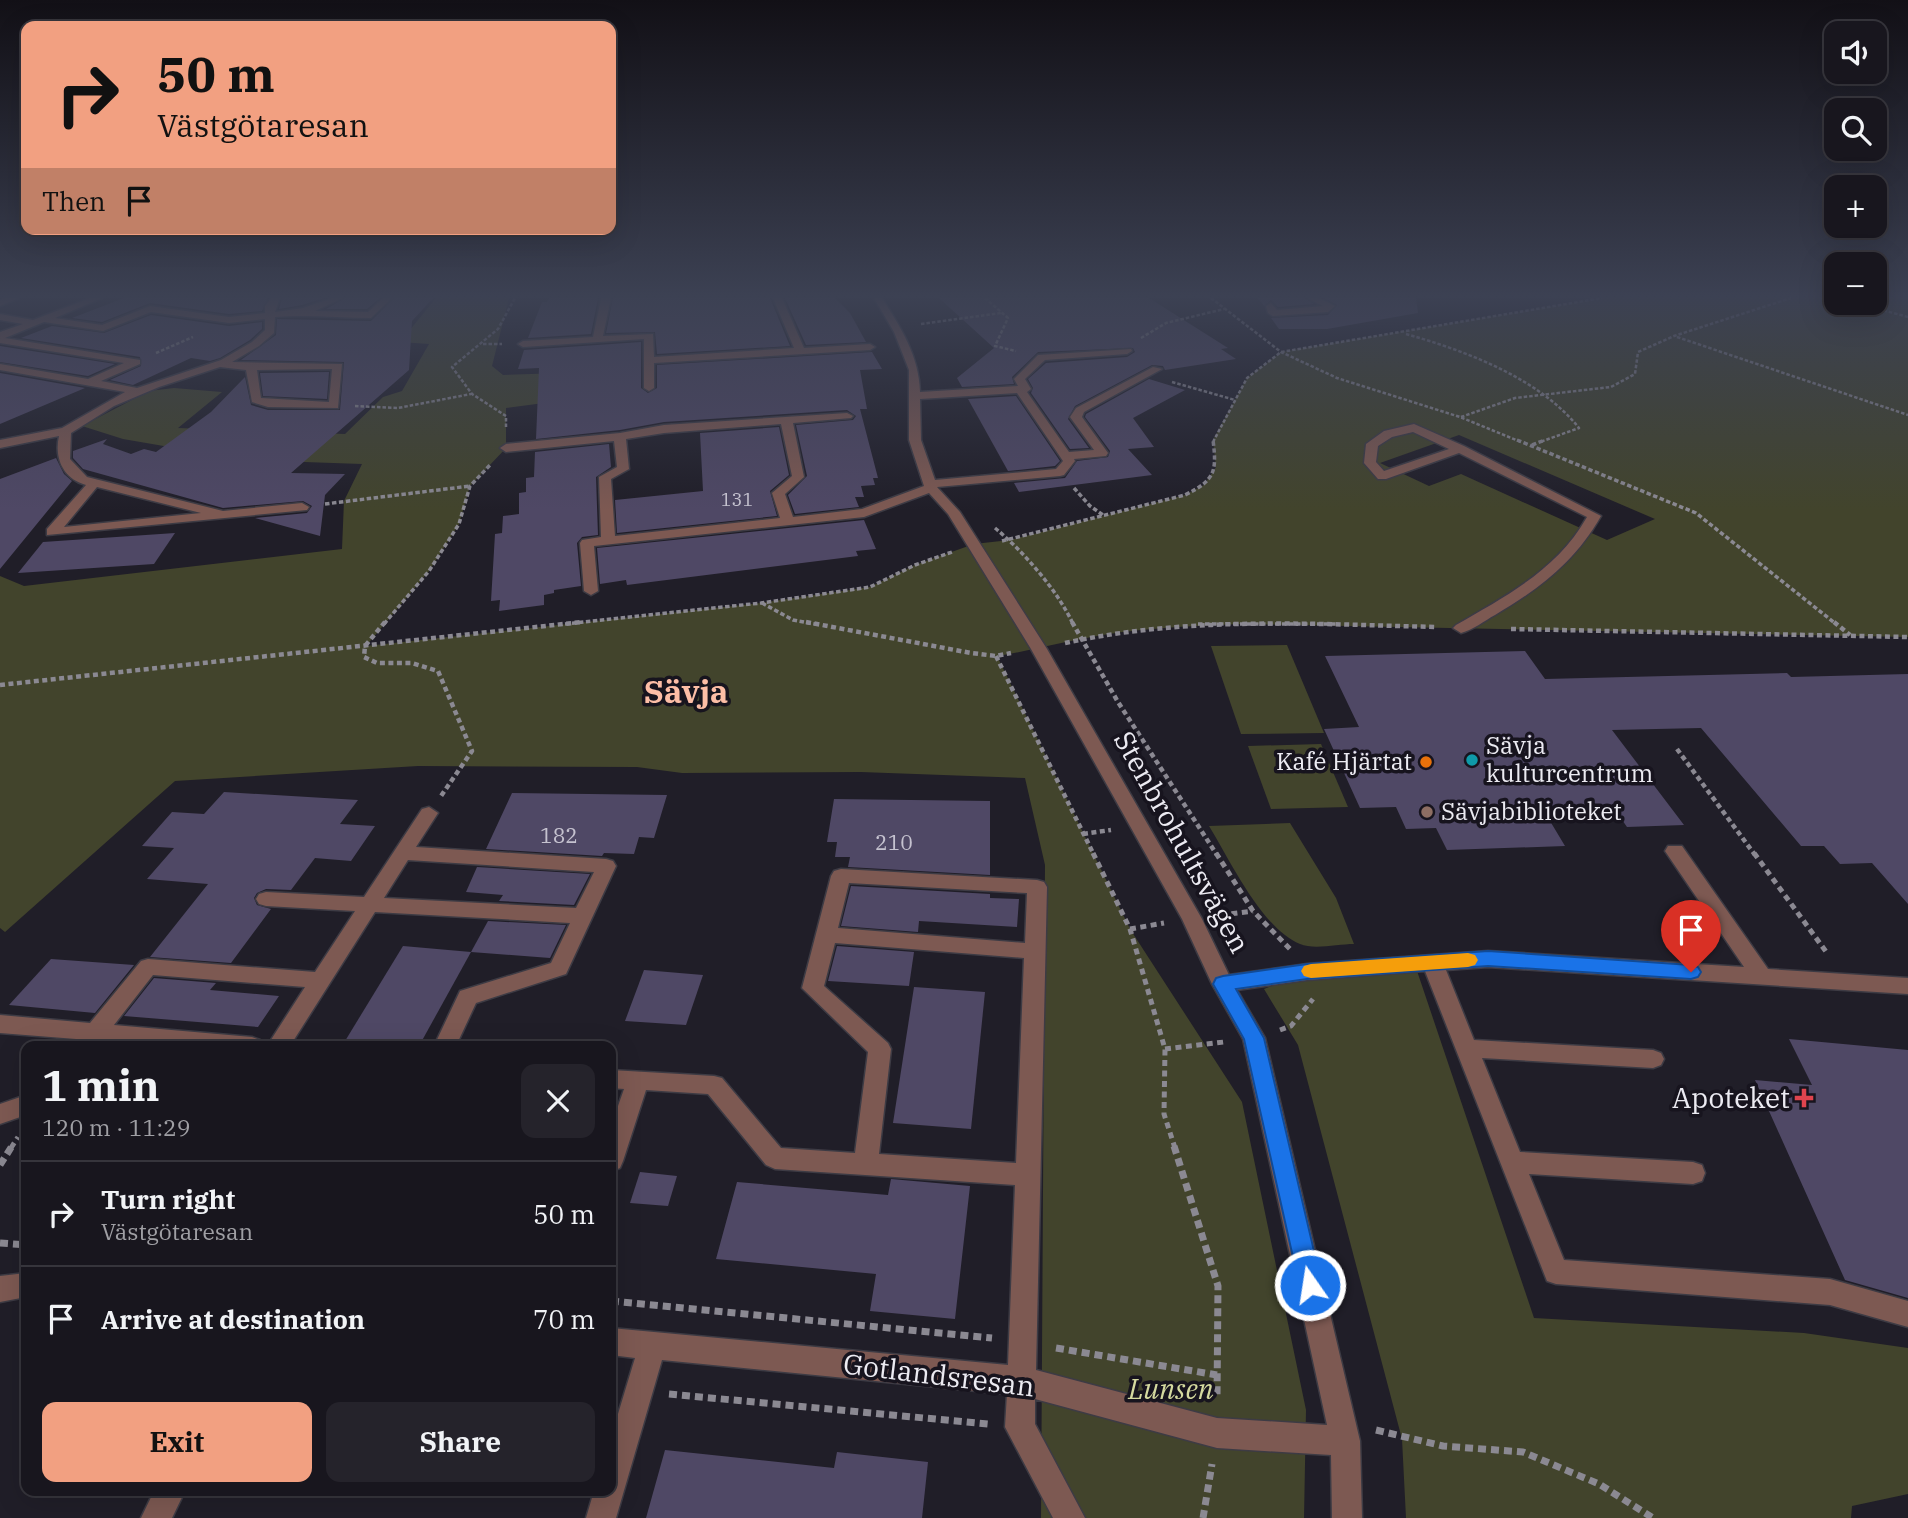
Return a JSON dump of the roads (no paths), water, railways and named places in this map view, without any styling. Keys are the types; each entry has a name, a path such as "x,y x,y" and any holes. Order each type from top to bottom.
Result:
{"street":[{"path":"11,369 137,391"},
{"path":"90,382 120,369"},
{"path":"1,443 66,431 137,391 206,369"},
{"path":"251,369 256,400 268,404 334,405 338,369"},
{"path":"649,369 649,388"},
{"path":"914,369 915,440 930,486"},
{"path":"914,396 1025,388 1019,379 1030,369"},
{"path":"1066,456 1102,453 1076,417 1080,410 1157,369"},
{"path":"591,591 587,542 864,513 930,486 956,481 1060,472 1069,461 1020,389"},
{"path":"506,448 620,437 664,429 848,416"},
{"path":"786,420 798,477 778,492 788,521"},
{"path":"1460,449 1382,476 1370,463 1372,444 1388,434 1413,428 1460,449 1594,516 1587,531 1544,580 1461,628"},
{"path":"66,431 61,451 67,469 83,480 224,515"},
{"path":"608,540 605,477 623,469 620,437"},
{"path":"94,483 52,532 302,507"},
{"name":"Stenbrohultsvägen","path":"930,486 953,512 1039,649 1192,919 1223,984 1254,1038 1343,1432 1347,1518"},
{"path":"281,1041 429,813"},
{"path":"1675,851 1760,976"},
{"path":"404,853 606,866 559,968 468,997 447,1041"},
{"path":"866,1164 880,1049 813,988 841,876 1037,887 1020,1427 1070,1518"},
{"path":"266,899 582,916"},
{"path":"826,935 1035,951"},
{"path":"1223,984 1307,972 1500,959 1908,986"},
{"path":"1432,962 1556,1272 1830,1292 1908,1314"},
{"path":"90,1040 148,967 321,980"},
{"path":"0,1024 90,1040 117,1041"},
{"path":"1465,1048 1653,1059"},
{"path":"616,1079 713,1085 775,1158 1028,1175"},
{"path":"616,1146 638,1080"},
{"path":"0,1114 21,1107"},
{"path":"1512,1162 1693,1173"},
{"path":"0,1289 21,1286"},
{"name":"Gotlandsresan","path":"616,1342 1023,1381 1217,1433 1343,1432"},
{"path":"616,1468 652,1346"},
{"path":"156,1518 167,1496"},
{"path":"601,1518 608,1496"}],"place":[{"name":"Sävja kulturcentrum","path":"1472,760"},
{"name":"Kafé Hjärtat","path":"1426,762"},
{"name":"Sävjabiblioteket","path":"1427,812"},
{"name":"Apoteket","path":"1804,1098"}],"district":[{"name":"Sävja","path":"686,692"}],"park label":[{"name":"Lunsen","path":"1171,1389"}]}
